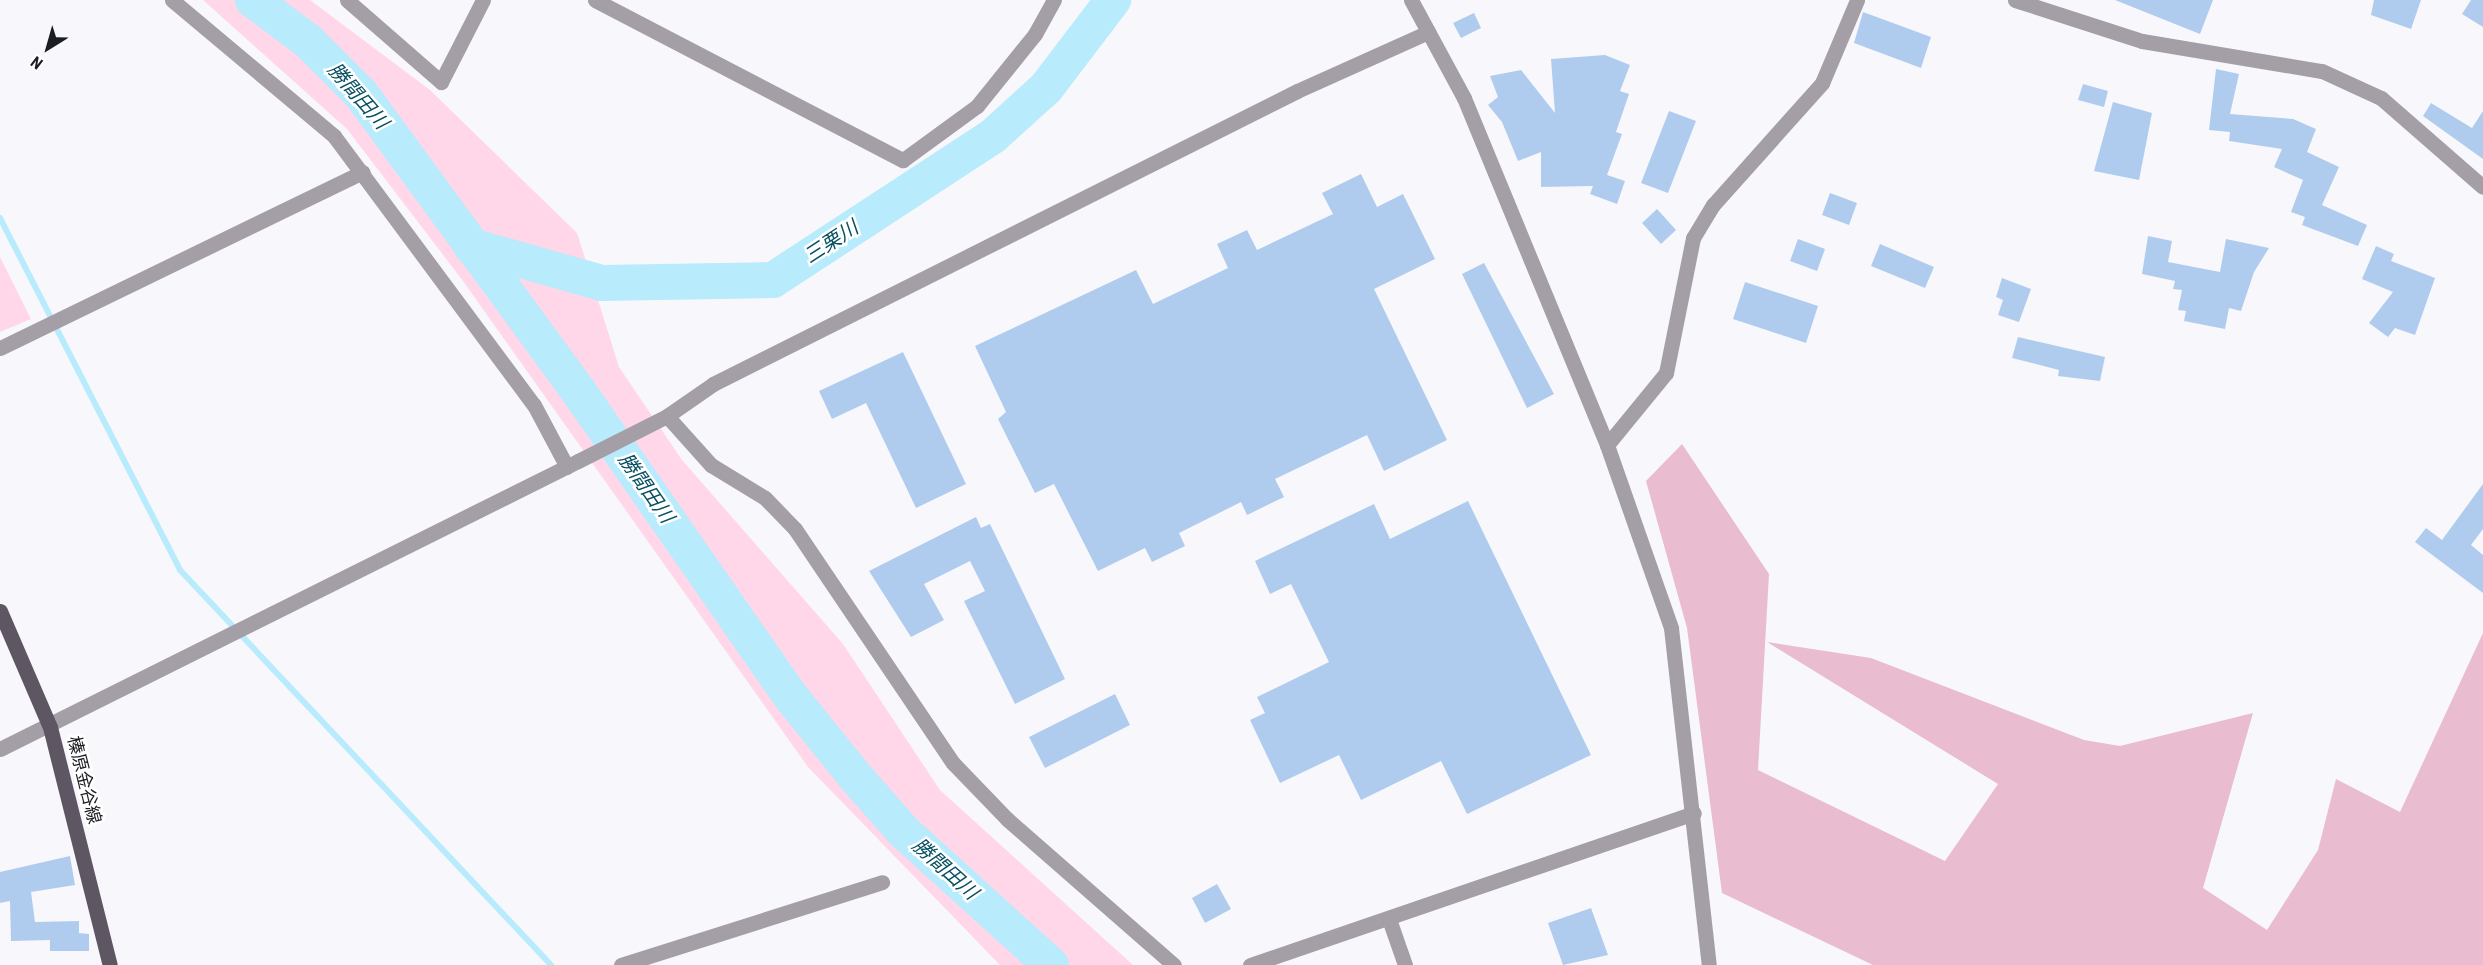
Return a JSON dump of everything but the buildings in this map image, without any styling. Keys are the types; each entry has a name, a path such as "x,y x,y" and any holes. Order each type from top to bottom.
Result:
{"main road":[{"name":"榛原金谷線","path":"0,611 50,727 110,965"}],"street":[{"path":"172,0 282,87 334,136 534,405 572,464"},
{"path":"347,0 441,82 483,0"},
{"path":"595,0 903,160 977,106 1035,34 1054,0"},
{"path":"1411,0 1464,98 1607,445 1671,628 1694,813 1709,965"},
{"path":"1607,445 1666,373 1693,238 1713,205 1822,83 1857,0"},
{"path":"2015,0 2142,41 2322,71 2381,98 2483,187"},
{"path":"0,749 50,727 661,419 744,368 1297,91 1428,32"},
{"path":"0,348 363,172"},
{"path":"661,419 711,465 765,498 795,529 953,763 1007,819 1174,965"},
{"path":"1251,965 1694,813"},
{"path":"621,965 882,882"},
{"path":"1389,919 1405,965"}],"shaded area":[{"path":"203,0 310,0 430,90 577,233 619,367 682,460 843,644 940,790 1133,965 1000,965 808,767 463,281 347,129"},
{"path":"0,257 31,319 0,332"},
{"path":"1682,444 1769,574 1758,770 1945,861 1998,784 1767,642 1871,658 2084,740 2120,746 2253,713 2203,888 2267,930 2318,850 2336,779 2400,812 2483,633 2483,965 1873,965 1722,893 1687,628 1646,481"}],"waterway":[{"name":"勝間田川","path":"253,0 308,41 361,94 579,392 792,698 853,774 903,831 1051,965"},
{"name":"三栗川","path":"471,246 602,283 773,280 993,136 1046,88 1113,0"},
{"path":"0,218 180,570 551,965"}]}
